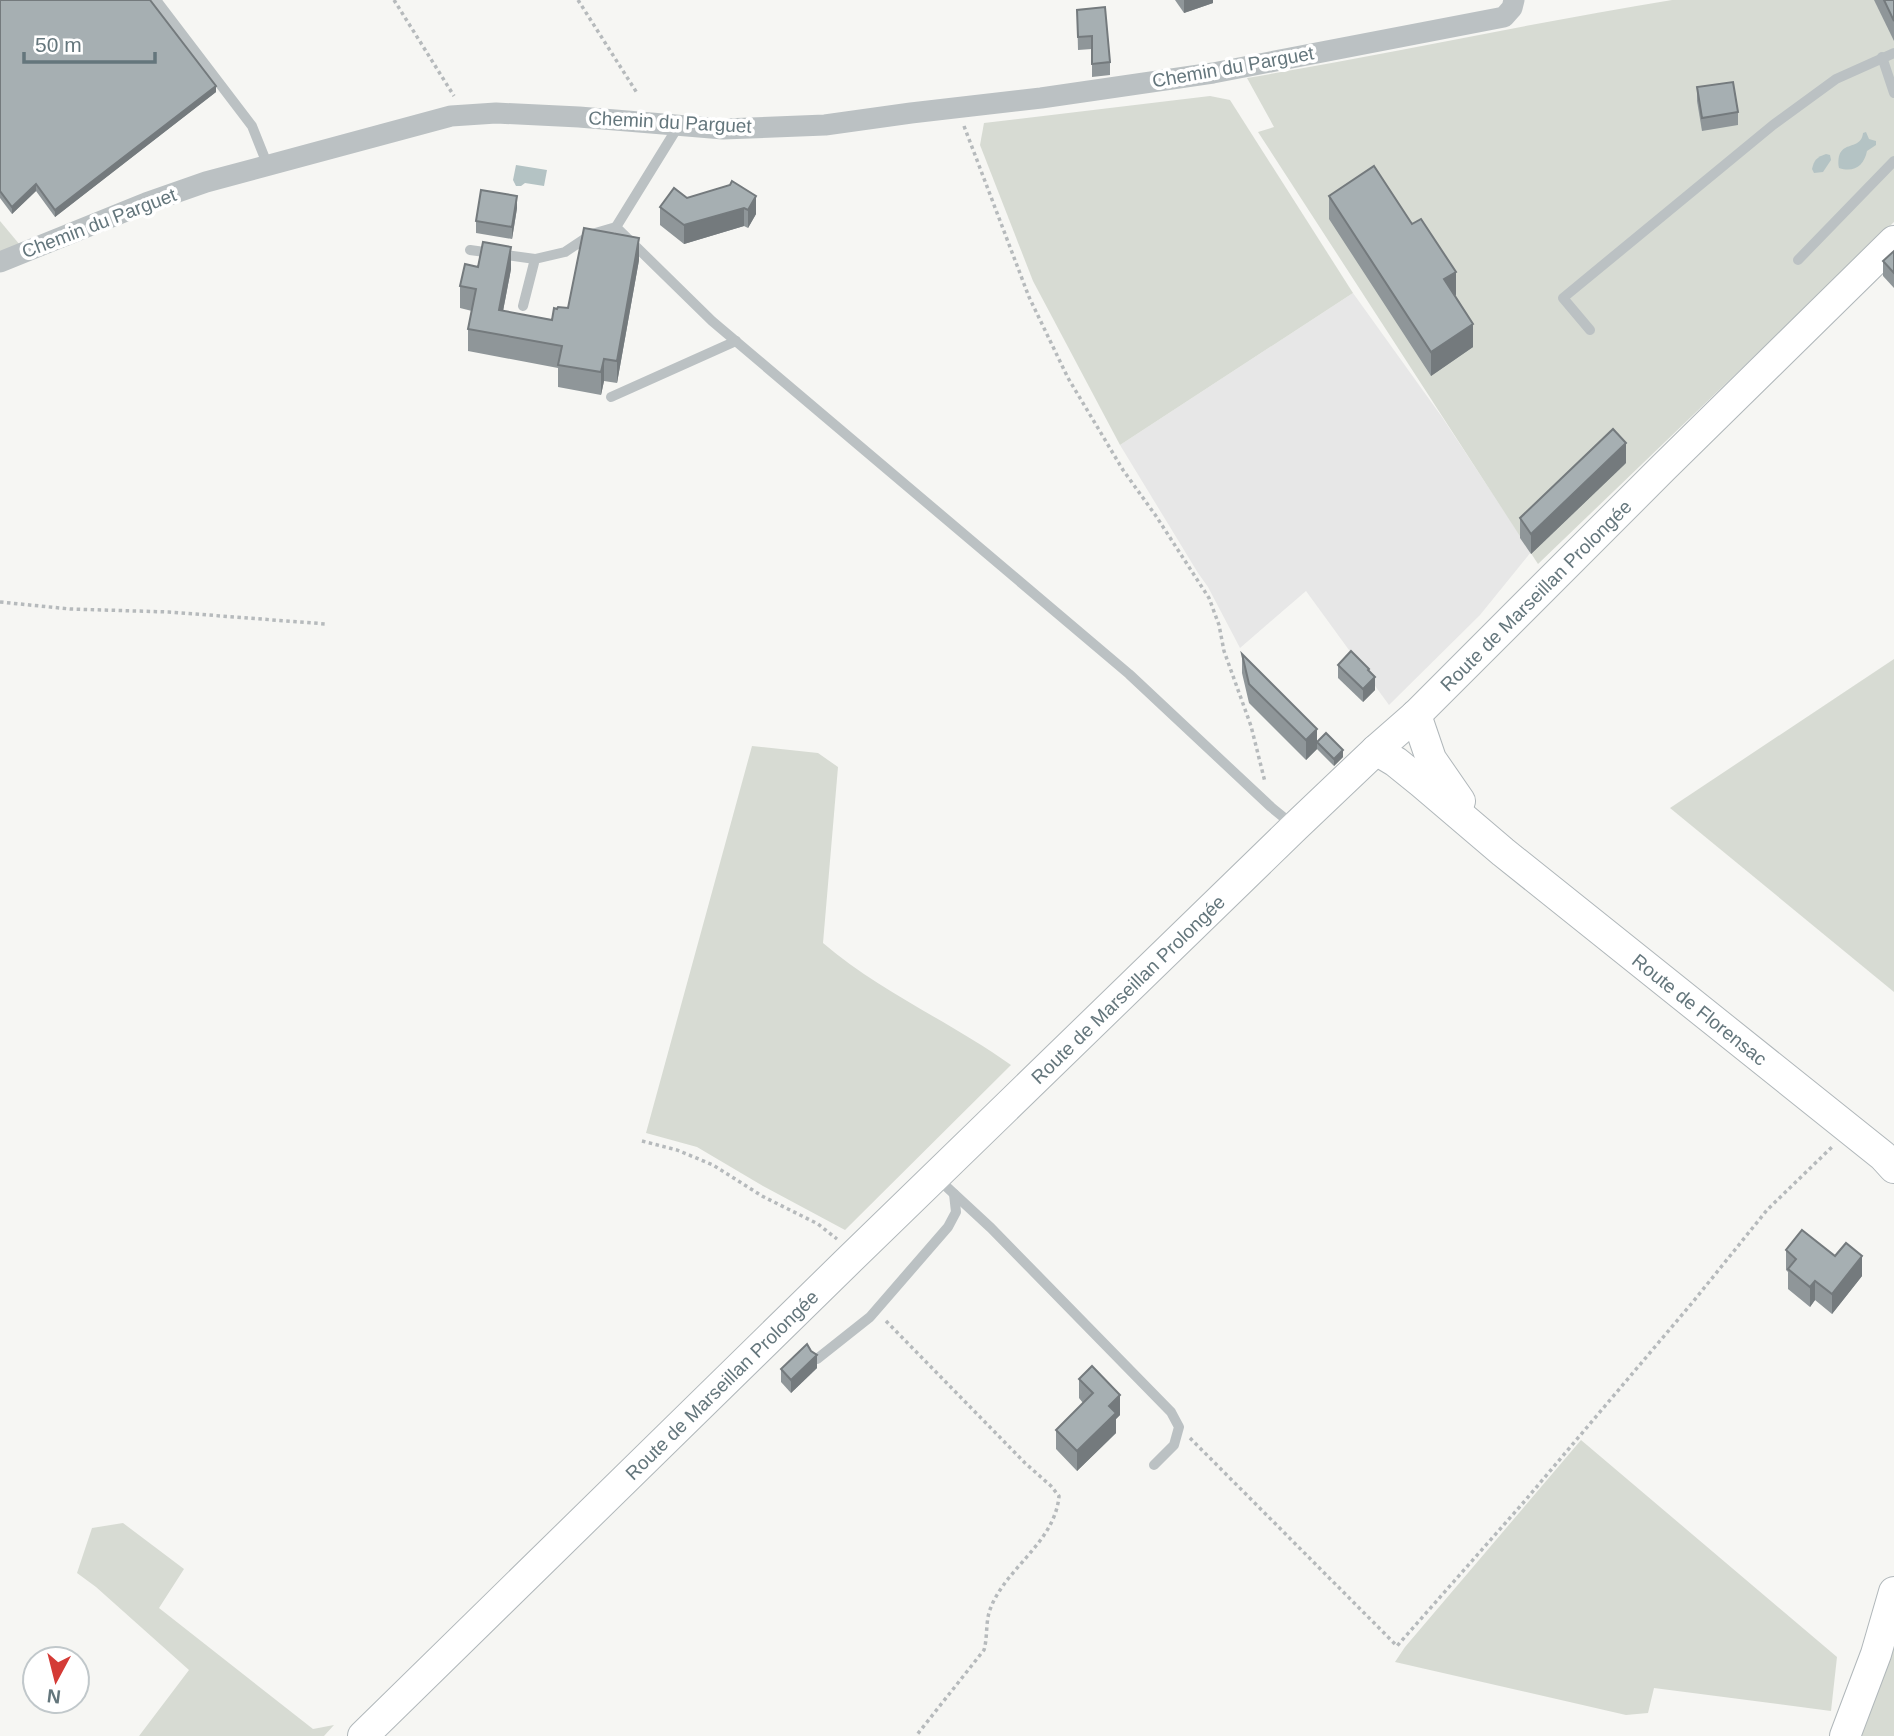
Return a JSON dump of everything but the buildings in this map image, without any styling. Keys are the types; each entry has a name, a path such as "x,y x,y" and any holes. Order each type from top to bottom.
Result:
{"main road":[{"name":"Route de Marseillan Prolongée","path":"363,1736 855,1254 944,1185 1295,827 1416,715 1894,241"},
{"name":"Route de Florensac","path":"1416,715 1431,759 1476,823 1503,852"},
{"name":"Route de Florensac","path":"1376,750 1396,762 1503,852 1884,1156 1894,1168"},
{"path":"1845,1736 1876,1654 1894,1592"}],"street":[{"name":"Chemin du Parguet","path":"0,262 146,203 206,182 451,116 496,113 723,129 825,125 1041,99 1213,73 1504,17 1512,8 1514,0"}],"lane":[{"path":"156,0 252,126 268,166"},
{"path":"1590,330 1563,298 1773,125 1836,79 1894,53"},
{"path":"1882,57 1894,93"},
{"path":"470,250 535,259 565,252 592,234 616,227 679,124"},
{"path":"1798,260 1894,161"},
{"path":"616,227 712,321 1129,674 1270,807 1295,827"},
{"path":"523,306 535,259"},
{"path":"611,397 736,341"},
{"path":"817,1359 870,1317 948,1227 956,1212 944,1185"},
{"path":"944,1185 991,1228 1171,1412 1179,1427 1174,1444 1154,1465"}],"path":[{"path":"394,0 466,115"},
{"path":"578,0 637,93"},
{"path":"957,107 1028,297 1068,378 1123,470 1209,598 1219,625 1224,651 1251,726 1270,807"},
{"path":"0,602 70,609 169,612 326,624"},
{"path":"1179,1427 1396,1646 1541,1482 1767,1210 1850,1129"},
{"path":"642,1141 677,1150 713,1165 762,1196 818,1224 855,1254"},
{"path":"881,1304 879,1312 892,1329 1059,1496 1055,1517 1044,1535 991,1607 984,1650 916,1736"}],"shaded area":[{"path":"1672,0 1894,0 1894,222 1538,564 1258,132 1274,127 1247,78"},
{"path":"1210,96 1230,100 1353,293 1120,445 1033,281 980,145 984,123"},
{"path":"1866,132 1869,139 1876,141 1876,145 1867,151 1863,161 1854,169 1839,168 1841,152 1858,143"},
{"path":"1826,154 1830,155 1831,160 1823,172 1814,173 1812,169 1815,161"},
{"path":"516,165 547,170 544,186 525,183 516,186 513,180"},
{"path":"0,221 20,245 0,252"},
{"path":"1353,293 1442,417 1531,552 1480,615 1389,705 1306,591 1240,648 1208,587 1120,445"},
{"path":"1894,659 1894,992 1670,808"},
{"path":"752,746 818,753 838,767 823,943 868,977 1011,1065 845,1230 697,1147 646,1133"},
{"path":"1581,1440 1837,1657 1831,1711 1654,1688 1648,1713 1626,1715 1395,1662"},
{"path":"123,1523 184,1569 159,1608 313,1729 334,1725 324,1736 139,1736 189,1670 77,1573 92,1528"},
{"path":"1894,1640 1894,1736 1860,1736"}]}
